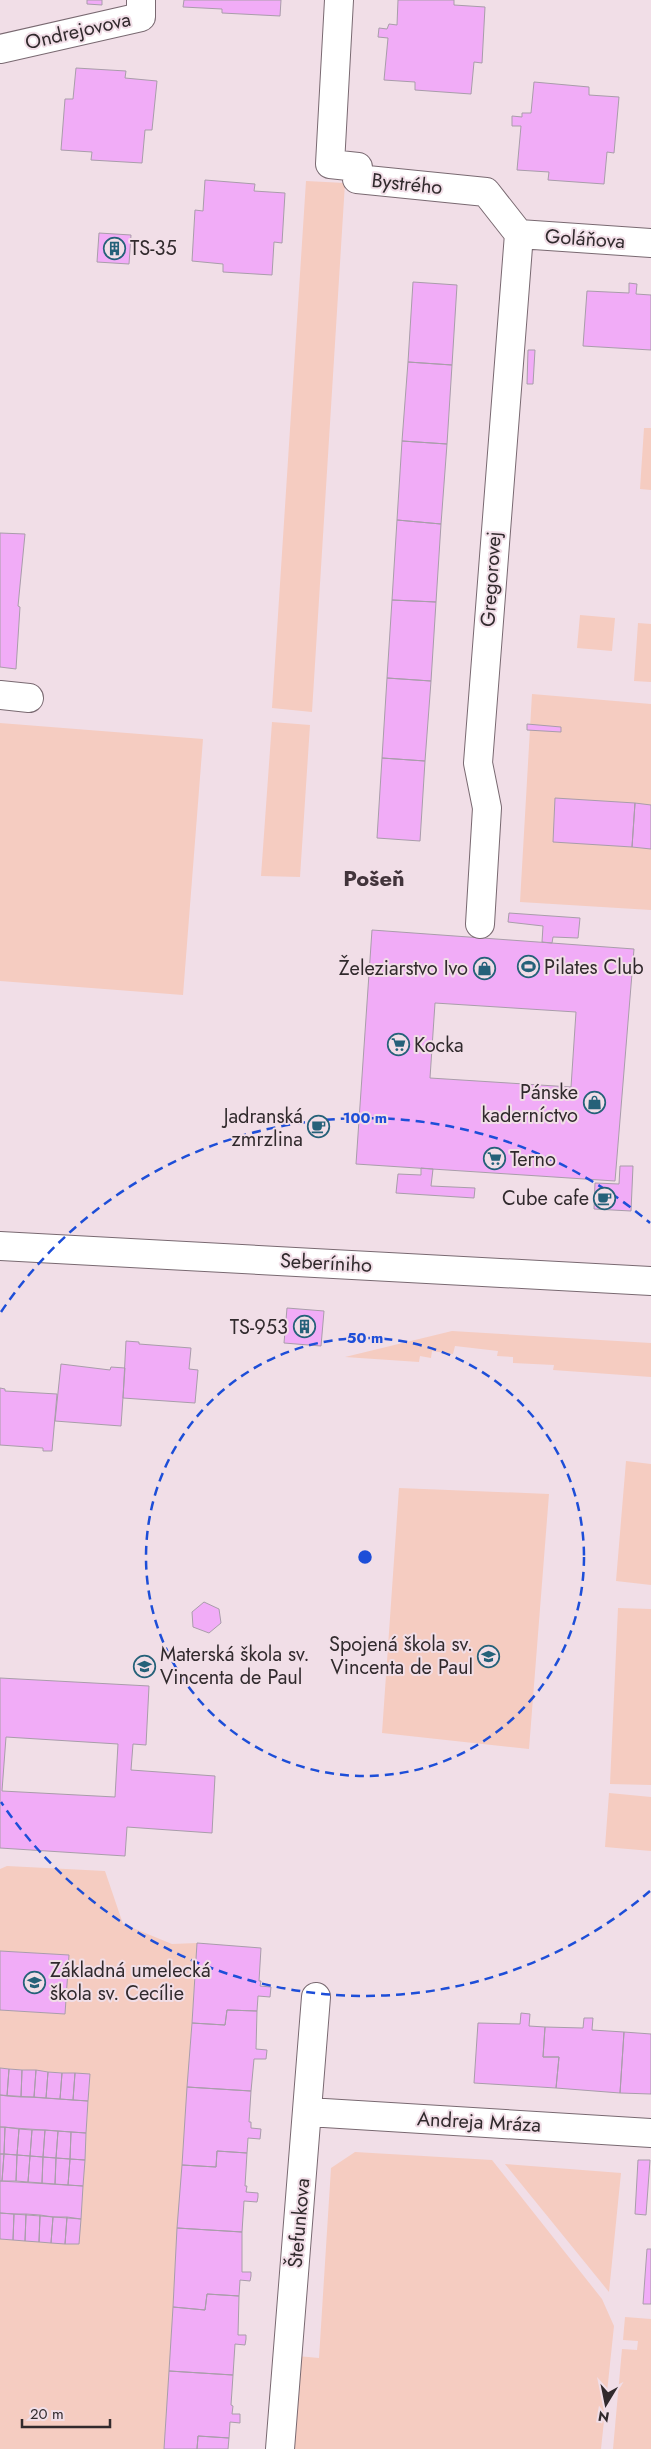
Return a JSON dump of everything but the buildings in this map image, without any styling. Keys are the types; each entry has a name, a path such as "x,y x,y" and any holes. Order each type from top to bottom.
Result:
{"street":[{"name":"Ondrejovova","path":"0,49 140,17 141,0"},
{"name":"Bystrého","path":"339,0 330,164 358,167 357,178 486,192 519,234"},
{"name":"Goláňova","path":"519,234 651,243"},
{"name":"Gregorovej","path":"480,924 487,808 478,763 519,234"},
{"path":"0,695 29,698"},
{"name":"Seberíniho","path":"0,1246 651,1281"},
{"name":"Štefunkova","path":"280,2449 316,1996"},
{"name":"Andreja Mráza","path":"308,2112 651,2132"}],"shaded area":[{"path":"306,181 345,183 312,712 272,708"},
{"path":"644,428 651,428 651,490 640,489"},
{"path":"580,615 615,618 612,651 577,648"},
{"path":"638,623 651,624 651,682 634,681"},
{"path":"532,694 651,704 651,910 520,902"},
{"path":"272,722 310,725 300,877 261,876"},
{"path":"0,723 203,739 183,995 0,981"},
{"path":"452,1331 651,1343 651,1377 553,1370 554,1365 513,1363 513,1357 497,1356 498,1351 455,1346 453,1354 432,1351 431,1358 420,1356 419,1362 345,1357"},
{"path":"626,1461 651,1464 651,1585 616,1581"},
{"path":"399,1488 549,1494 529,1749 382,1733"},
{"path":"618,1608 651,1609 651,1785 610,1784"},
{"path":"609,1793 651,1797 651,1851 605,1847"},
{"path":"7,1866 105,1871 123,1924 172,1944 197,1943 164,2449 0,2449 0,2239 79,2244 90,2075 0,2068 0,2010 65,2014 69,1955 0,1951 0,1869"},
{"path":"355,2152 492,2160 602,2299 614,2326 601,2449 292,2449 297,2356 319,2358 331,2168"},
{"path":"505,2164 621,2173 609,2292"},
{"path":"625,2317 651,2319 651,2449 613,2449 622,2349 637,2350 638,2341 623,2340"}],"place":[{"name":"TS-35","path":"114,248"},
{"name":"Pilates Club","path":"528,967"},
{"name":"Železiarstvo Ivo","path":"484,968"},
{"name":"Kocka","path":"398,1045"},
{"name":"Pánske kaderníctvo","path":"594,1103"},
{"name":"Jadranská zmrzlina","path":"319,1127"},
{"name":"Terno","path":"494,1159"},
{"name":"Cube cafe","path":"605,1198"},
{"name":"TS-953","path":"304,1327"},
{"name":"Spojená škola sv. Vincenta de Paul","path":"489,1656"},
{"name":"Materská škola sv. Vincenta de Paul","path":"144,1666"},
{"name":"Základná umelecká škola sv. Cecílie","path":"34,1982"}],"district":[{"name":"Pošeň","path":"374,878"}]}
